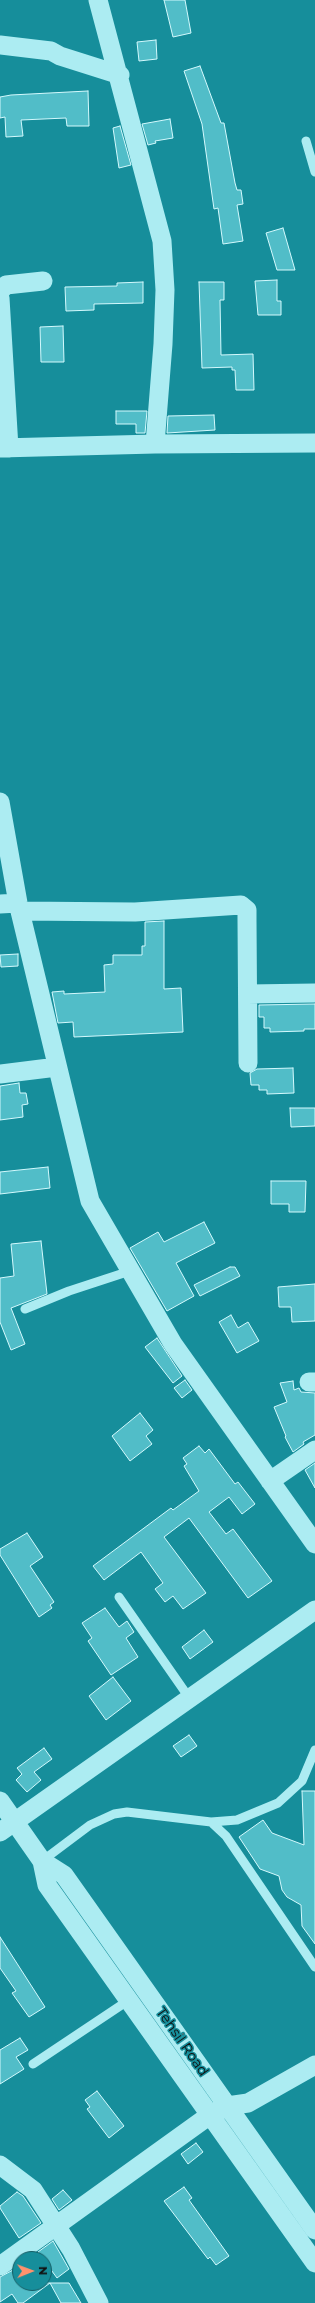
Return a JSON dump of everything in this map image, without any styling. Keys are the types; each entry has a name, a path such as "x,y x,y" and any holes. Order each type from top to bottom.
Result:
{"street":[{"path":"98,0 120,75 162,241 165,290 164,344 155,444"},
{"path":"0,45 51,50 60,56 120,75"},
{"path":"0,291 6,285 43,281"},
{"path":"0,298 5,448 155,444 315,443"},
{"path":"0,802 13,906 57,1067 90,1201 173,1344 315,1544"},
{"path":"13,906 134,912 241,905 247,910 248,1062"},
{"path":"248,994 315,993"},
{"path":"0,1074 57,1067"},
{"path":"270,1481 315,1450"},
{"path":"7,1827 315,1610"},
{"path":"0,1801 7,1827 42,1861 47,1885 315,2263"},
{"name":"Tehsil Road","path":"42,1861 64,1875 315,2230"},
{"path":"0,2266 56,2224 210,2115 227,2106 248,2103 315,2065"},
{"path":"0,2164 33,2190 56,2224 99,2303"}],"lane":[{"path":"306,141 315,172"},
{"path":"25,1309 69,1291 130,1271"},
{"path":"119,1597 190,1698"},
{"path":"42,1861 90,1825 114,1814 127,1812 211,1822 237,1820 278,1803 302,1781 315,1750"},
{"path":"211,1822 226,1836 315,1967"},
{"path":"33,2064 129,2000"}],"building":[{"path":"164,0 185,0 191,33 173,37"},
{"path":"156,40 157,59 139,61 137,42"},
{"path":"200,66 221,123 224,123 235,183 237,190 241,190 243,204 237,205 243,241 223,244 218,208 214,209 202,124 184,71"},
{"path":"88,91 89,126 67,126 66,118 21,120 23,136 6,137 5,117 0,118 0,97 11,95"},
{"path":"170,119 173,138 155,141 156,143 148,145 142,124"},
{"path":"120,126 131,165 119,168 113,128"},
{"path":"283,228 295,270 277,270 266,233"},
{"path":"277,280 277,301 281,301 281,315 258,315 255,281"},
{"path":"143,282 143,303 94,304 94,310 66,311 65,287 117,286 117,283"},
{"path":"199,282 224,282 224,300 220,300 221,355 253,354 254,390 236,390 235,370 232,370 232,367 202,368"},
{"path":"63,326 64,362 41,362 40,327"},
{"path":"116,411 147,411 145,433 136,433 136,424 116,424"},
{"path":"214,415 215,430 167,433 168,416"},
{"path":"164,921 164,989 181,988 183,1032 74,1037 73,1022 58,1023 52,992 64,991 64,994 105,992 104,965 113,964 113,955 142,955 142,946 145,946 145,922"},
{"path":"18,954 18,966 1,967 0,955"},
{"path":"315,1004 315,1029 304,1029 304,1031 270,1032 270,1028 264,1028 264,1017 259,1017 259,1005"},
{"path":"293,1068 294,1093 267,1094 267,1090 259,1090 259,1085 251,1085 250,1073 257,1069"},
{"path":"19,1083 20,1093 26,1093 28,1104 22,1105 23,1117 0,1120 0,1086"},
{"path":"290,1108 315,1108 315,1126 291,1127"},
{"path":"48,1167 50,1188 0,1194 0,1172"},
{"path":"271,1181 306,1181 305,1212 289,1212 289,1204 271,1204"},
{"path":"204,1222 215,1243 176,1263 194,1296 167,1311 130,1248 158,1232 164,1242"},
{"path":"41,1241 47,1294 11,1308 25,1344 11,1350 0,1322 0,1278 14,1276 11,1244"},
{"path":"230,1267 235,1267 240,1276 200,1296 194,1285"},
{"path":"315,1284 315,1321 292,1322 291,1307 279,1307 278,1287"},
{"path":"231,1315 238,1328 248,1322 259,1341 237,1353 219,1322"},
{"path":"157,1338 182,1376 173,1383 145,1347"},
{"path":"185,1380 192,1390 182,1398 174,1388"},
{"path":"293,1381 294,1390 299,1388 301,1392 315,1393 315,1435 303,1442 304,1444 293,1452 285,1437 286,1436 274,1407 287,1402 280,1383"},
{"path":"140,1413 153,1430 146,1436 152,1444 130,1461 112,1436"},
{"path":"199,1446 205,1453 209,1449 235,1484 238,1482 255,1504 242,1514 229,1497 209,1512 226,1534 233,1529 272,1581 248,1598 189,1518 164,1537 206,1593 183,1609 173,1596 165,1602 155,1589 163,1583 141,1552 104,1580 93,1566 171,1508 173,1510 199,1491 184,1466 187,1464 183,1458"},
{"path":"315,1463 315,1488 305,1470"},
{"path":"27,1533 43,1557 30,1566 54,1602 50,1605 52,1608 39,1617 0,1555 0,1549"},
{"path":"105,1608 119,1627 127,1621 134,1632 126,1638 138,1657 111,1675 88,1641 92,1638 82,1623"},
{"path":"204,1630 213,1642 190,1659 182,1647"},
{"path":"113,1677 131,1701 106,1720 89,1696"},
{"path":"189,1735 197,1746 181,1757 173,1746"},
{"path":"44,1748 52,1759 34,1772 41,1780 27,1792 16,1780 22,1774 17,1768"},
{"path":"302,1791 315,1791 315,1944 302,1926 301,1905 287,1897 282,1890 279,1876 260,1869 239,1837 263,1820 272,1833 304,1845"},
{"path":"0,1937 45,2007 29,2017 12,1993 16,1991 0,1968"},
{"path":"20,2038 28,2050 16,2057 24,2069 0,2084 0,2050"},
{"path":"97,2091 124,2126 109,2138 87,2109 90,2107 85,2100"},
{"path":"196,2143 203,2152 188,2164 181,2154"},
{"path":"184,2187 192,2198 189,2200 229,2256 216,2265 210,2257 208,2259 164,2201"},
{"path":"63,2190 72,2200 59,2210 52,2199"},
{"path":"17,2192 23,2196 41,2223 19,2238 0,2208 0,2206"},
{"path":"53,2241 69,2269 57,2278 52,2271 52,2251 39,2251"},
{"path":"12,2271 12,2291 39,2291 23,2303 18,2303 12,2294 0,2302 0,2277"},
{"path":"52,2283 69,2283 81,2303 61,2303 52,2287"}]}
